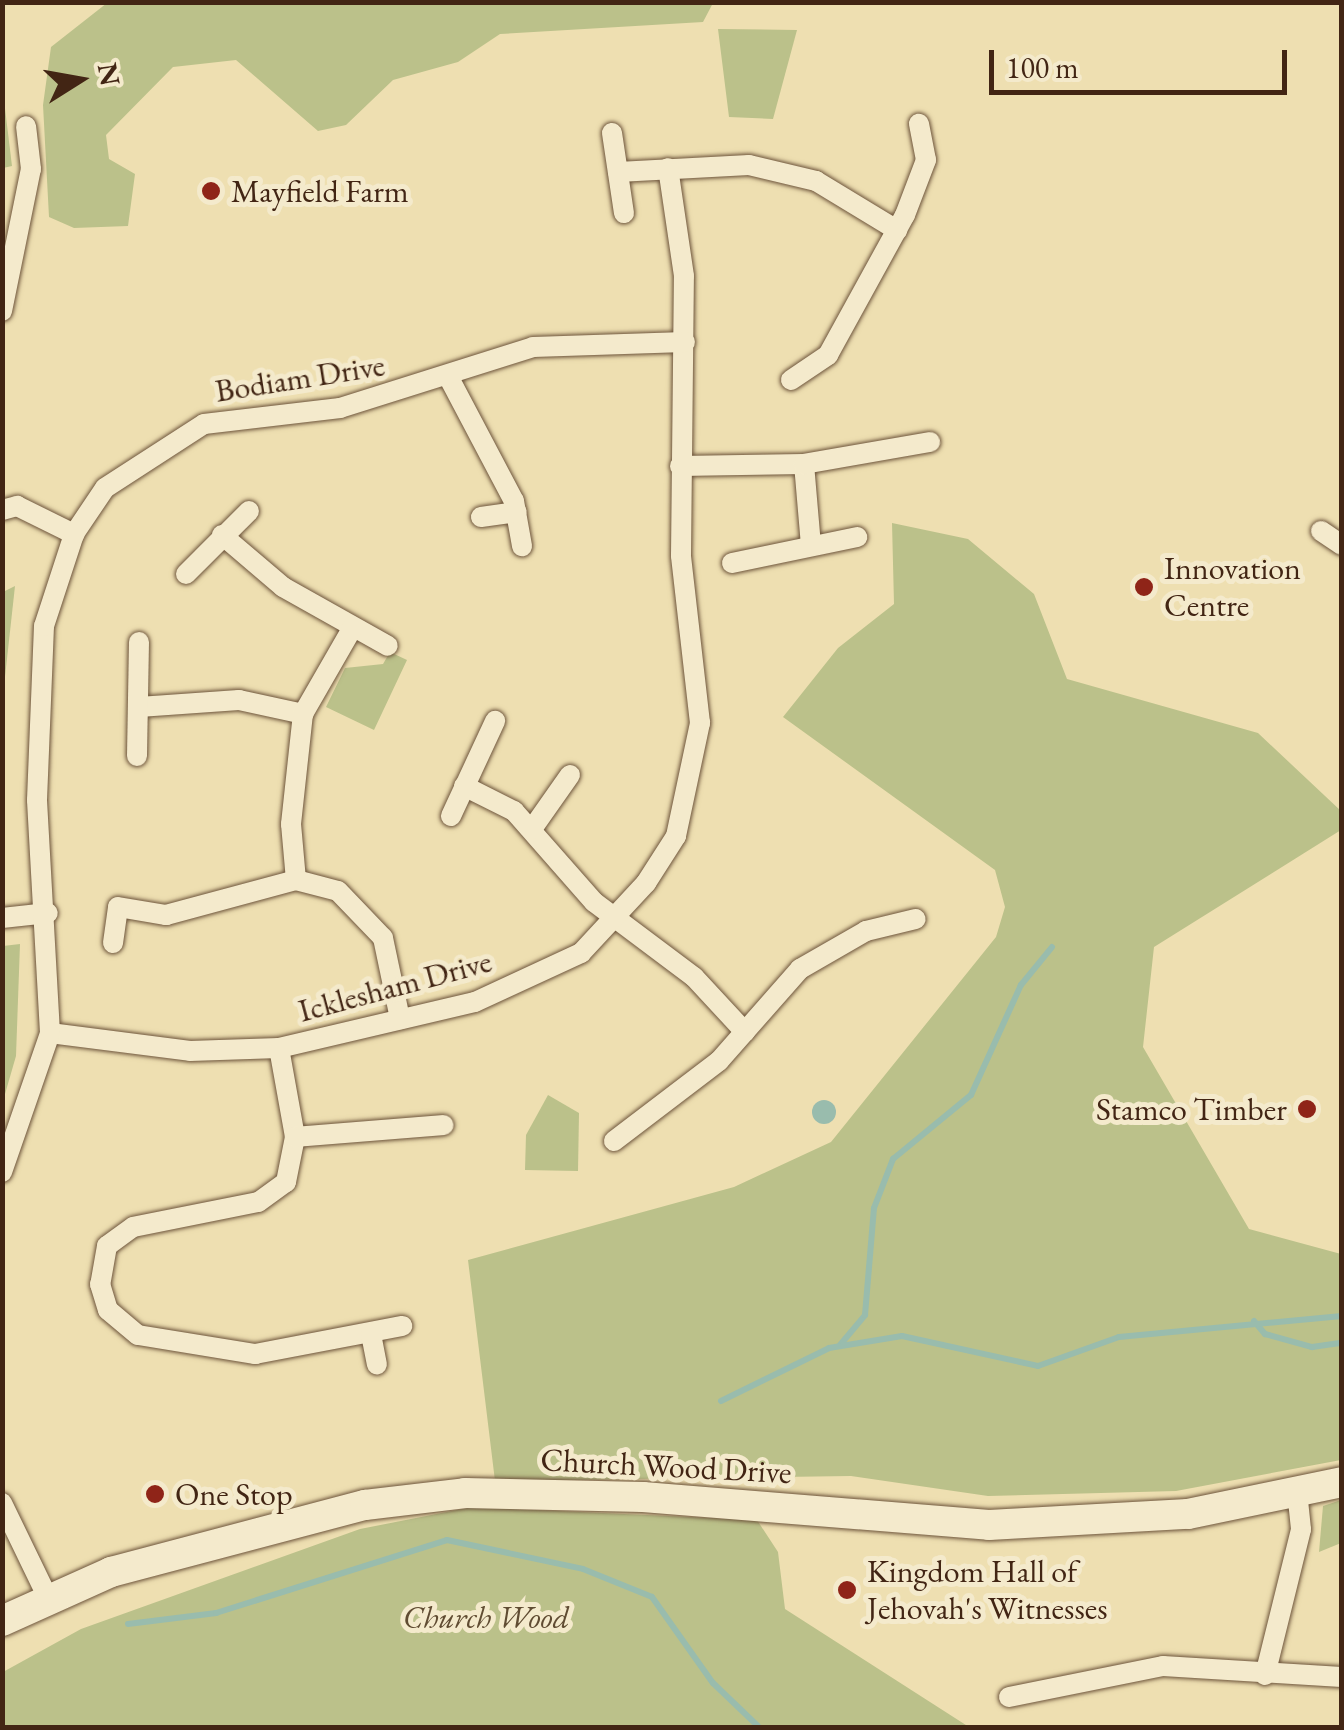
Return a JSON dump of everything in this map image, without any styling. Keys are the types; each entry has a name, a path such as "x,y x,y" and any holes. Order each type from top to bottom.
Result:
{"street":[{"path":"791,380 828,355 897,230 926,160 919,124"},
{"path":"2,311 31,168 26,126"},
{"path":"612,132 624,212"},
{"path":"618,172 749,165 816,181 897,230"},
{"name":"Icklesham Drive","path":"50,1033 190,1051 280,1048 400,1019 540,976 581,952 676,836 695,760 700,692 680,466 685,342 668,168"},
{"name":"Bodiam Drive","path":"2,1172 50,1033 48,913 37,800 44,626 74,534 105,488 204,424 340,408 533,346 685,342"},
{"path":"448,376 516,512 522,546"},
{"path":"680,466 804,464 930,442"},
{"path":"804,464 811,546"},
{"path":"2,510 17,506 74,534"},
{"path":"186,574 249,511"},
{"path":"482,517 516,512"},
{"path":"1321,531 1342,545"},
{"path":"222,536 283,587 388,646"},
{"path":"745,566 857,537"},
{"path":"296,880 290,824 303,714 353,627"},
{"path":"137,756 139,642"},
{"path":"139,707 239,700 303,714"},
{"path":"451,816 495,721"},
{"path":"532,829 570,775"},
{"path":"464,786 532,829 614,916 694,977 744,1032"},
{"path":"114,944 109,904 166,915 296,880 338,891 383,938 400,1019"},
{"path":"2,918 48,913"},
{"path":"614,1141 744,1032 800,969 866,931 916,920"},
{"path":"280,1048 295,1137 286,1182 258,1202 134,1227 107,1246 100,1284 108,1310 138,1335 256,1354 402,1326"},
{"path":"295,1137 444,1126"},
{"path":"371,1334 376,1364"},
{"name":"Church Wood Drive","path":"2,1621 111,1572 364,1506 465,1493 716,1502 989,1526 1188,1514 1342,1482"},
{"path":"1266,1676 1301,1529 1297,1493"},
{"path":"2,1504 48,1598"},
{"path":"1021,1701 1162,1666 1266,1676 1342,1676"}],"green space":[{"path":"107,3 713,3 703,22 500,34 458,62 393,80 346,125 318,131 236,60 173,67 106,135 109,159 135,174 128,226 74,228 49,217 43,105 51,47"},
{"path":"718,29 797,30 773,119 729,117"},
{"path":"3,92 12,166 2,168"},
{"path":"892,523 968,539 1034,594 1067,679 1258,733 1341,811 1341,830 1154,947 1143,1047 1249,1229 1341,1254 1341,1460 1176,1491 988,1496 851,1476 495,1481 468,1260 734,1187 831,1142 996,937 1005,907 995,870 783,717 838,648 894,604"},
{"path":"15,586 3,695 3,592"},
{"path":"390,652 407,660 374,730 326,707 345,668 383,664"},
{"path":"20,944 16,1056 3,1101 3,946"},
{"path":"548,1095 579,1113 578,1171 525,1170 526,1135"},
{"path":"1341,1500 1341,1543 1319,1552 1323,1506"},
{"name":"Church Wood","path":"472,1507 757,1520 778,1552 785,1609 969,1727 3,1728 3,1672 81,1629 360,1529"}],"shaded area":[{"path":"824,1100 836,1112 824,1124 812,1112"}],"waterway":[{"path":"840,1345 865,1315 874,1208 893,1159 971,1095 1021,985 1052,947"},
{"path":"721,1401 829,1348 902,1336 1038,1366 1119,1337 1342,1316"},
{"path":"1254,1321 1265,1334 1312,1347 1342,1343"},
{"path":"128,1624 216,1613 447,1540 583,1569 652,1597 713,1683 760,1728"}],"place":[{"name":"Mayfield Farm","path":"211,191"},
{"name":"Innovation Centre","path":"1144,587"},
{"name":"Stamco Timber","path":"1307,1109"},
{"name":"One Stop","path":"155,1494"},
{"name":"Kingdom Hall of Jehovah's Witnesses","path":"847,1590"}]}
